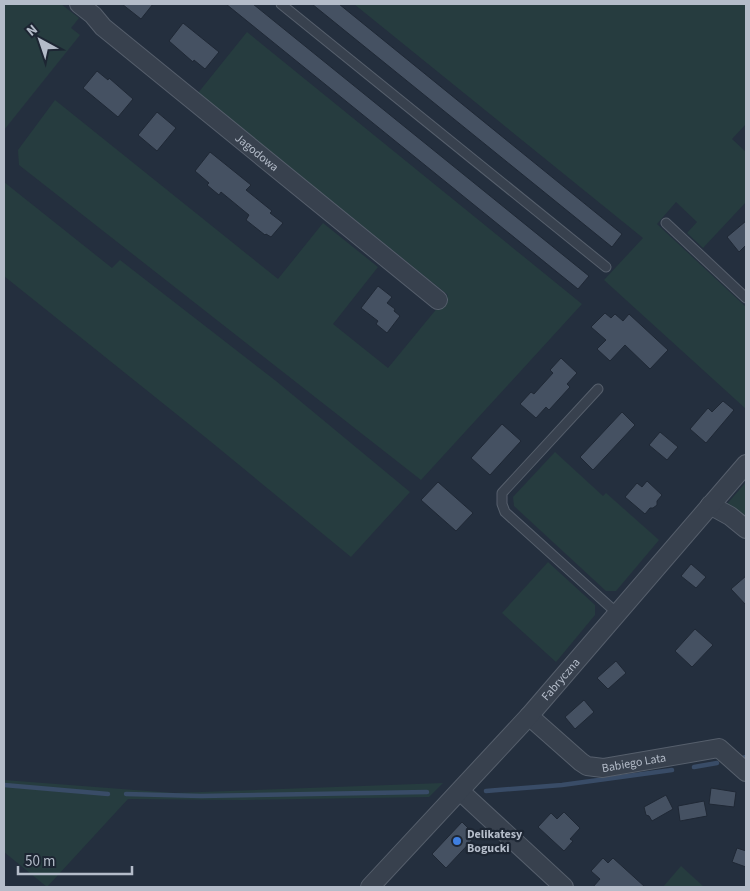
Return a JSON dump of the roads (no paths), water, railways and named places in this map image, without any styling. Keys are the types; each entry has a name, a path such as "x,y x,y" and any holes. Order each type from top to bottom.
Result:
{"street":[{"name":"Jagodowa","path":"79,4 93,15 103,27 438,300"},
{"name":"Fabryczna","path":"370,887 529,716 746,464"},
{"path":"710,505 730,516 746,530"},
{"name":"Babiego Lata","path":"529,716 587,766 603,768 719,748 746,772"},
{"path":"460,791 564,887"}],"lane":[{"path":"281,4 606,267"},
{"path":"666,223 746,298"},
{"path":"598,389 502,493 502,504 505,512 618,614"}],"waterway":[{"path":"694,767 717,763"},
{"path":"486,791 562,785 672,770"},
{"path":"4,785 108,794"},
{"path":"126,794 201,796 427,792"}],"place":[{"name":"Delikatesy Bogucki","path":"457,841"}]}
